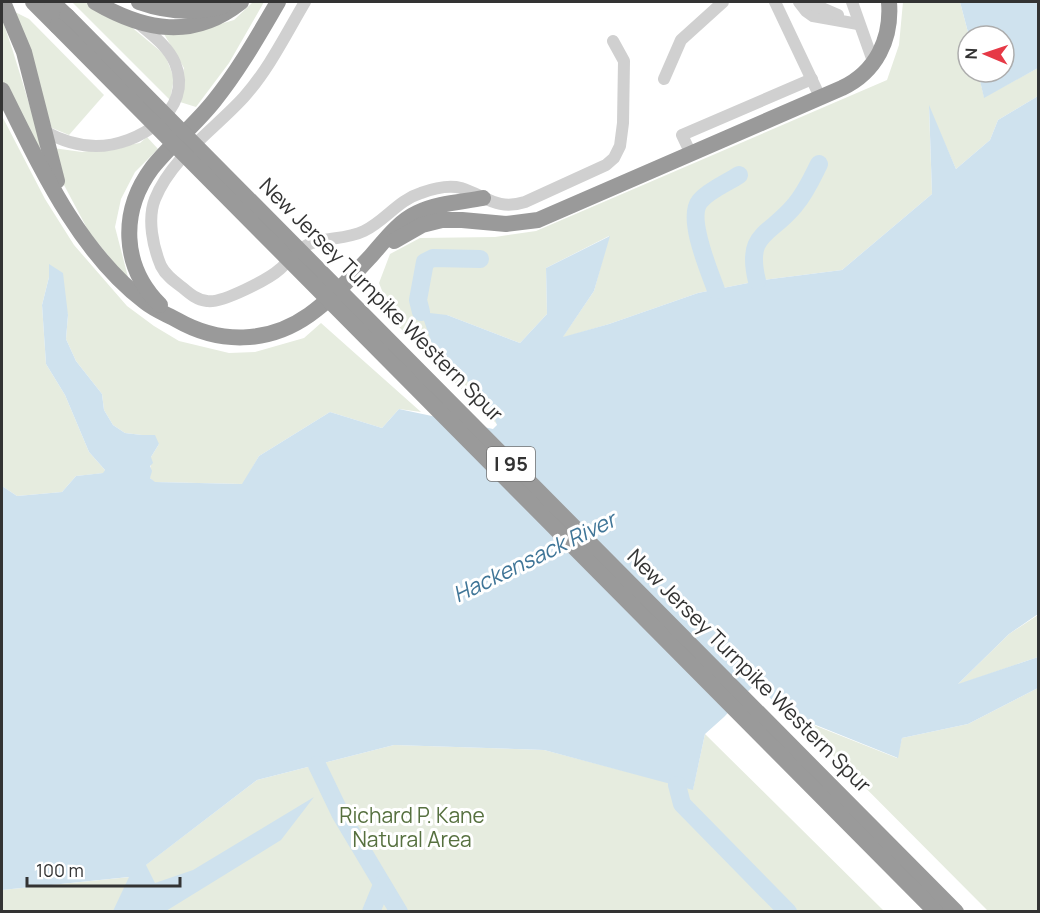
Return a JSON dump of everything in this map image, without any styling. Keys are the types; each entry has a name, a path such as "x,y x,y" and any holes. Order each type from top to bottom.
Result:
{"highway":[{"path":"3,2 24,52 54,176 77,225"},
{"name":"New Jersey Turnpike Western Spur","path":"33,2 62,21 956,912"},
{"name":"New Jersey Turnpike Western Spur","path":"52,2 62,21 936,912"},
{"path":"95,2 137,22 171,28 196,25 220,15 240,2"},
{"path":"139,2 196,11 240,2"},
{"path":"176,320 152,296 136,270 130,252 128,235 133,204 141,185 152,169 204,114 235,73 278,2"},
{"path":"2,90 55,194 105,264 126,285 145,302 194,330 222,337 250,338 291,326 309,315 394,241 422,225 449,219 506,224 538,220 851,84 874,64 882,49 888,31 889,2"},
{"path":"356,272 394,230 413,215 437,206 483,198"}],"lane":[{"path":"304,2 270,62 254,85 170,172 153,205 152,226 158,256 168,276 192,295 204,301 214,302 272,276 307,245 346,237 368,229 401,203 420,193 456,188 500,206 518,205 601,168 610,162 621,140 625,65 621,51 613,40"},
{"path":"664,80 681,40 723,2"},
{"path":"775,2 820,97"},
{"path":"799,2 813,16 858,24"},
{"path":"808,2 858,24"},
{"path":"826,2 858,24"},
{"path":"842,2 858,24"},
{"path":"852,2 874,64"},
{"path":"857,2 858,24"},
{"path":"44,132 79,144 110,145 128,141 145,133 167,114 175,101 178,87 176,64 163,45 137,22"},
{"path":"691,154 682,135 812,79"}],"green space":[{"path":"72,2 89,2 129,25 165,55 174,78 170,100"},
{"path":"253,2 264,2 229,63 196,107 180,102 184,68 164,34 193,32 234,20"},
{"path":"903,2 960,2 966,24 956,24 956,84 981,84 984,97 1008,84 1016,84 1016,80 1038,68 1038,96 998,120 990,140 956,169 929,108 932,194 842,270 763,280 698,293 562,338 594,291 609,236 546,268 547,314 520,343 447,315 432,344 478,392 493,413 498,425 395,323 379,283 390,254 420,238 495,237 536,231 887,80 899,45"},
{"path":"15,12 29,19 104,95 69,135 52,128 45,112"},
{"path":"2,19 42,142 38,152 2,81"},
{"path":"2,116 45,199 74,245 127,306 154,326 179,341 229,353 255,352 304,338 321,323 421,412 399,409 382,428 330,412 259,456 243,484 154,482 150,478 151,457 159,444 142,435 125,433 113,425 104,410 102,394 76,361 66,339 68,315 50,265 42,305 46,364 65,395 89,452 105,470 104,473 76,476 62,492 17,496 2,486"},
{"path":"147,137 158,149 135,172 121,199 115,227 129,281 89,232 64,185 53,148 82,152 140,143"},
{"path":"1038,615 1038,657 957,685 1009,634"},
{"path":"1038,688 1038,911 988,911 796,718 897,758 902,738 968,724"},
{"name":"Richard P. Kane Natural Area","path":"705,734 884,911 2,912 2,890 130,877 257,780 394,745 544,750 693,789"}],"water":[{"path":"960,2 1038,2 1038,68 1016,80 1016,24 966,24"},
{"path":"981,84 1009,84 984,98"},
{"name":"Hackensack River","path":"1038,96 1038,614 1009,634 958,684 1038,657 1038,688 968,724 902,738 898,758 786,713 755,684 705,734 693,790 544,750 394,745 257,780 146,865 155,883 193,870 314,797 281,840 166,911 113,911 129,877 2,890 2,486 17,496 62,492 76,476 103,473 105,470 89,452 65,395 46,364 42,305 49,277 49,264 63,273 68,315 66,339 76,361 102,394 104,410 113,425 125,433 155,435 159,444 151,457 153,463 150,466 152,471 150,478 155,482 242,484 259,456 330,412 382,428 399,409 493,429 497,425 492,411 460,372 432,344 421,312 447,315 520,343 547,314 546,268 610,236 594,291 563,337 609,324 698,293 763,280 842,270 932,194 929,105 956,169 990,140 998,120"}],"waterway":[{"path":"757,281 754,265 757,244 762,236 799,200 819,164"},
{"path":"716,290 700,244 696,209 708,193 739,175"},
{"path":"421,312 418,300 425,262 433,258 480,259"},
{"path":"317,765 341,815 399,912"},
{"path":"677,785 682,804 788,912"},
{"path":"371,912 382,885"}]}
